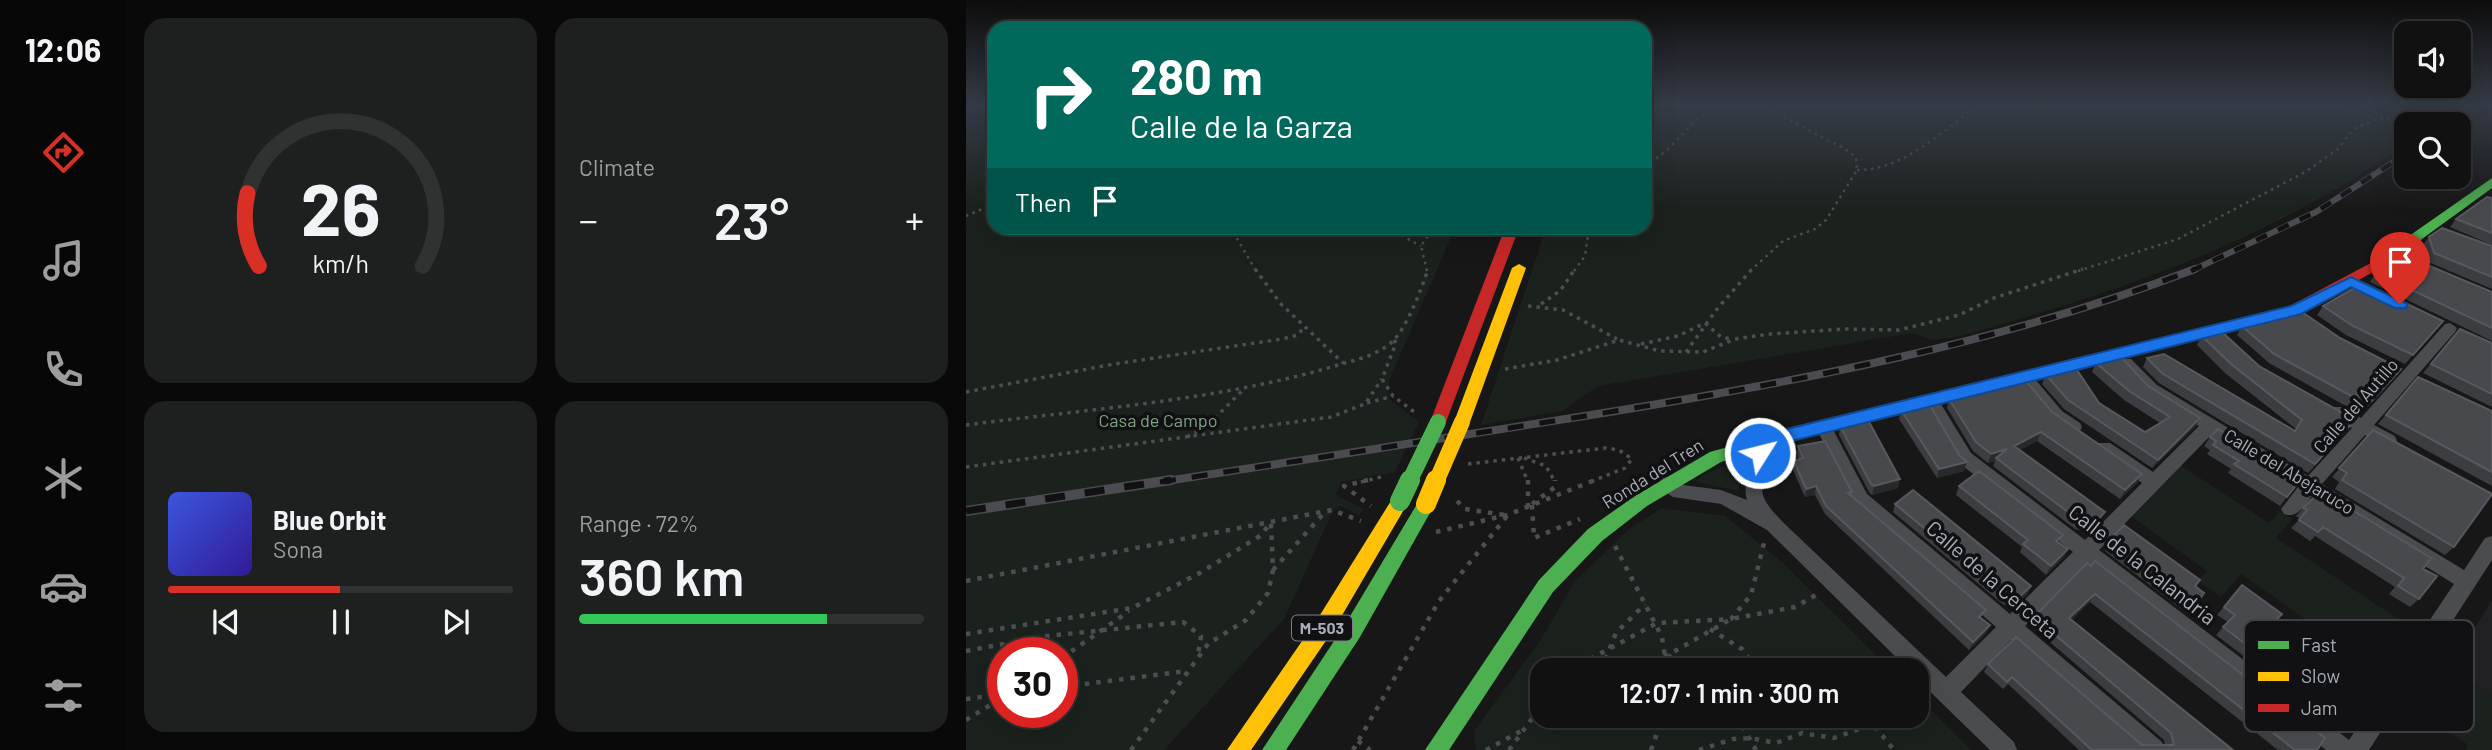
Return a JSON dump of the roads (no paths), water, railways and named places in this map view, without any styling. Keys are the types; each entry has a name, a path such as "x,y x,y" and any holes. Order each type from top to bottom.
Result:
{"main road":[{"name":"Ronda del Tren","path":"1436,750 1546,586 1608,523 1667,484 1716,457 1758,442 2117,354 2217,330 2301,314 2357,284 2394,254 2436,229 2492,182"},
{"name":"M-503","path":"1238,750 1327,622 1400,501 1509,235"},
{"name":"M-503","path":"1273,750 1353,631 1426,504 1462,422 1526,249"}],"street":[{"path":"2474,196 2492,203"},
{"path":"2394,254 2449,279"},
{"name":"Calle del Autillo","path":"2290,509 2449,328"},
{"path":"2217,330 2234,345"},
{"name":"Calle del Abejaruco","path":"2117,354 2151,389 2468,582"},
{"path":"2024,377 2056,415 2154,482"},
{"name":"Calle de la Calandria","path":"1930,400 1965,458 2244,673"},
{"path":"2318,401 2399,446"},
{"path":"1946,692 2212,424"},
{"name":"Calle de la Cerceta","path":"1823,426 1861,499 2154,750"},
{"path":"1758,442 1760,460 1753,489 1775,529"},
{"path":"1667,484 1682,493 1711,495 1735,502 1775,529 2006,750"},
{"path":"2443,620 2492,544"},
{"name":"Calle de la Calandria","path":"2321,732 2344,750"},
{"path":"2356,750 2368,732"}],"railway":[{"path":"2191,271 2316,212 2394,162"},
{"path":"1160,482 1591,415 1821,374 1897,358 2047,319 2195,269"},
{"path":"966,511 1171,480"}],"park label":[{"name":"Casa de Campo","path":"1158,421"}]}
